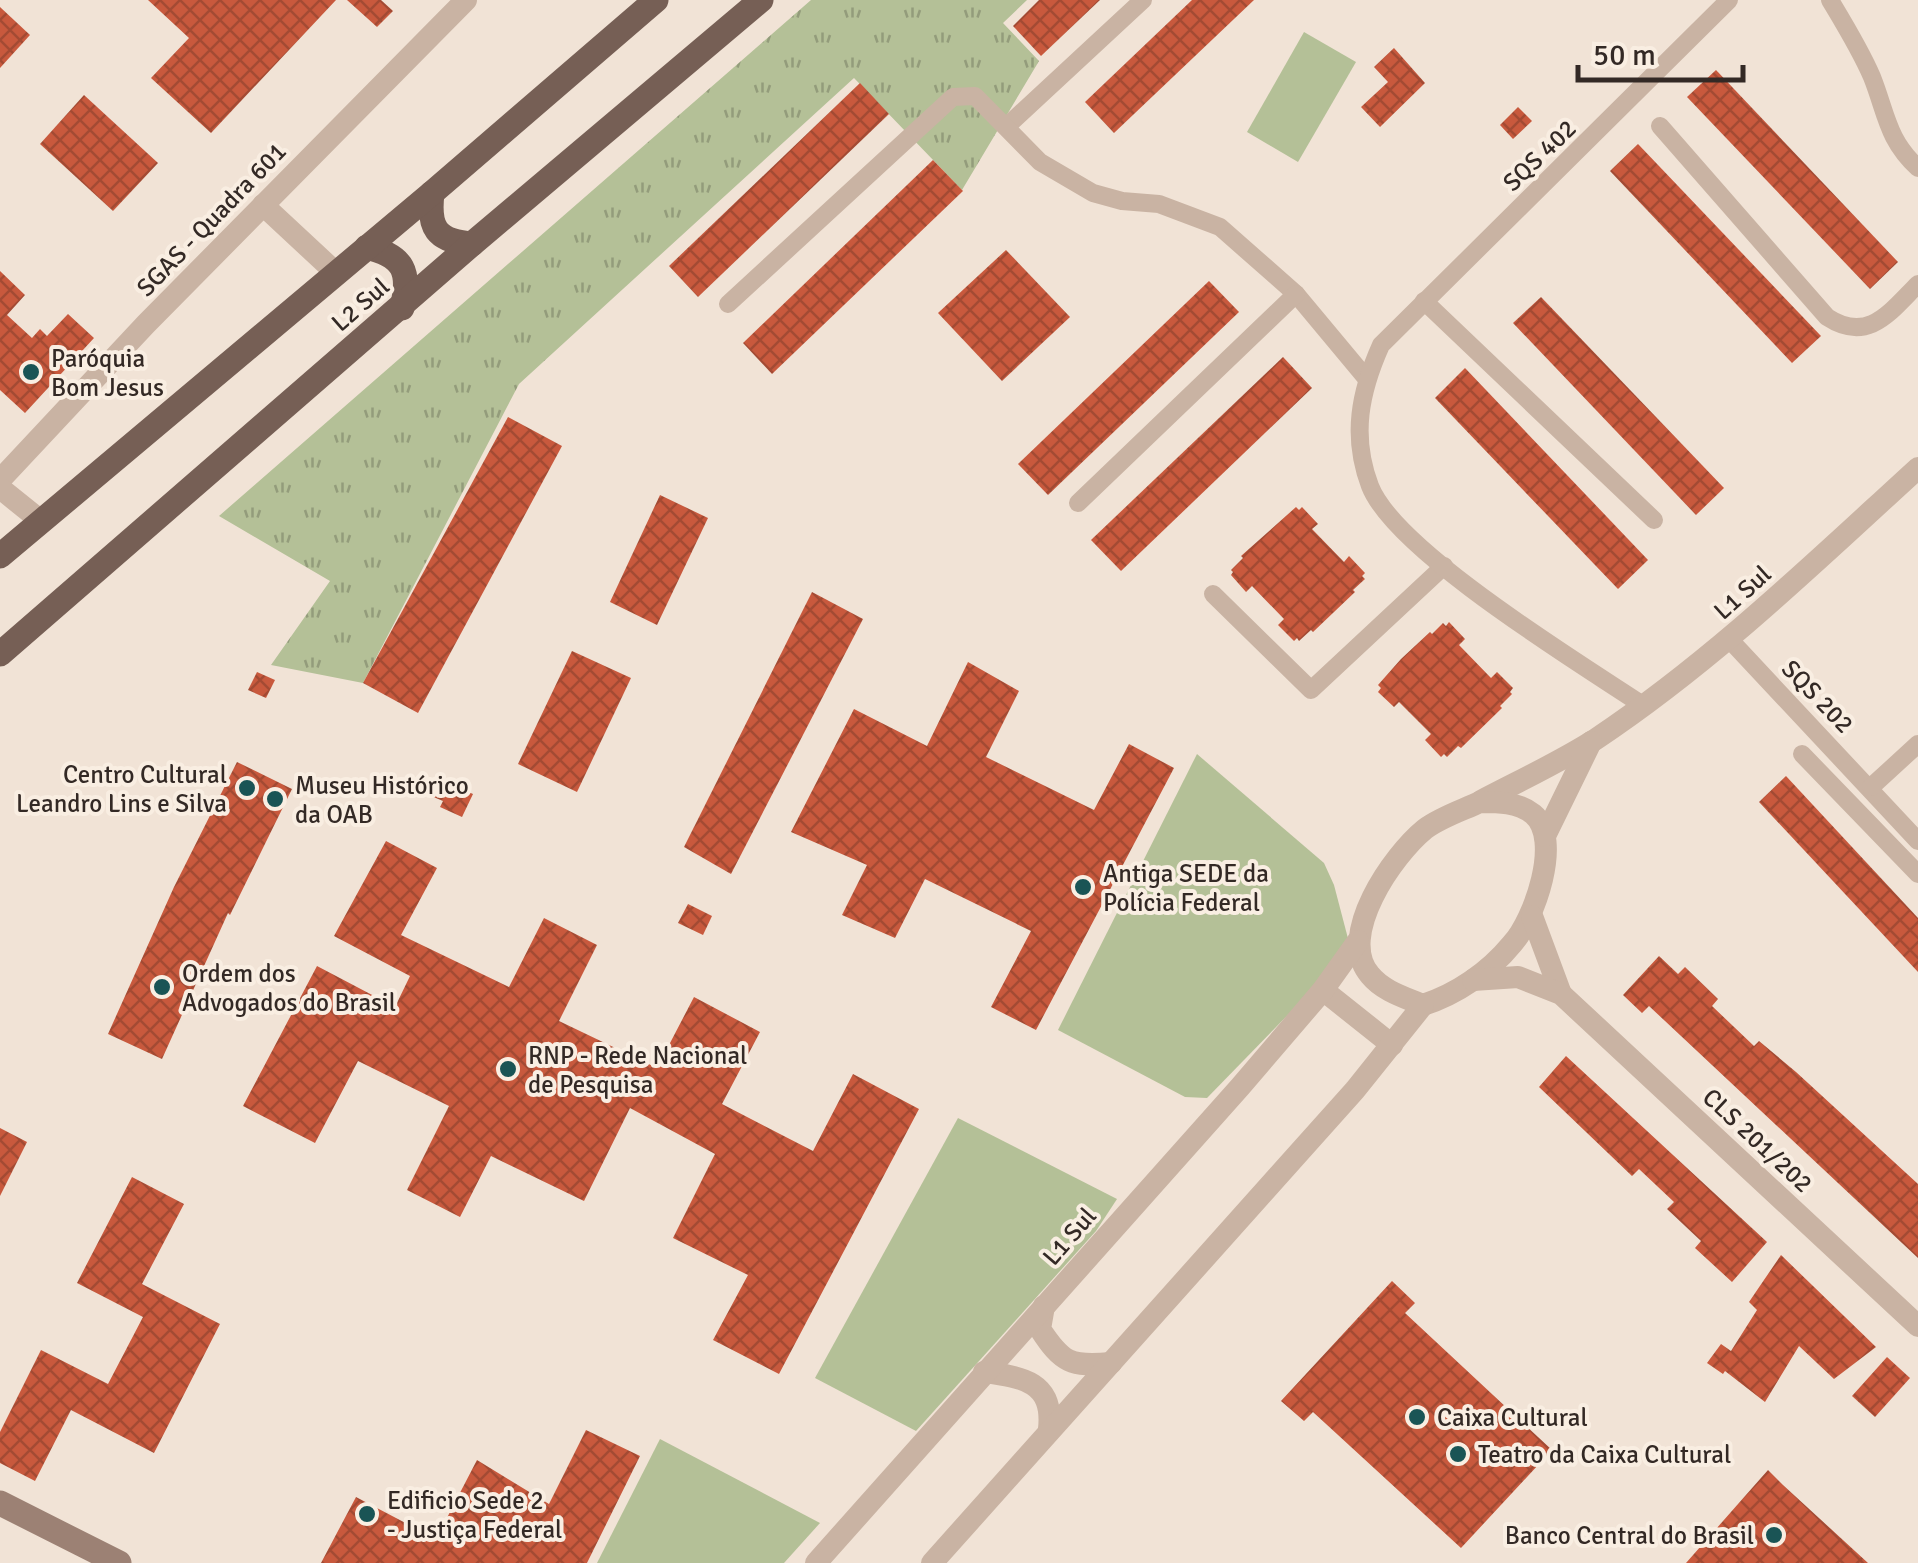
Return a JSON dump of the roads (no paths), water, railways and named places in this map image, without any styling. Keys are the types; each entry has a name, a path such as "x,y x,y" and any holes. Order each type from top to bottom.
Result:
{"main road":[{"name":"L2 Sul","path":"0,556 656,0"},
{"name":"L2 Sul","path":"0,654 472,244 761,0"},
{"path":"432,193 432,224 438,233 453,242 472,244"},
{"path":"367,247 383,251 400,263 407,289 402,308"},
{"path":"0,1503 119,1563"}],"street":[{"name":"SGAS - Quadra 601","path":"0,480 466,0"},
{"path":"1007,126 1143,0"},
{"name":"SQS 402","path":"1644,706 1546,641 1444,566 1396,525 1371,489 1360,448 1359,406 1366,378 1382,346 1729,0"},
{"path":"1830,0 1873,79 1891,134 1918,168"},
{"path":"728,304 953,97 975,96 1040,162 1093,194 1122,202 1159,204 1220,227 1296,294 1366,378"},
{"path":"1660,126 1827,318 1839,326 1869,327 1918,284"},
{"path":"263,205 335,272"},
{"path":"1078,504 1296,294"},
{"path":"1424,301 1654,520"},
{"name":"L1 Sul","path":"1480,802 1591,742 1644,706 1730,640 1918,468"},
{"path":"0,488 41,521"},
{"path":"1213,594 1311,690 1444,566"},
{"name":"SQS 202","path":"1730,640 1918,841"},
{"path":"932,1563 1345,1101 1422,1005 1447,997 1473,980 1512,945 1532,916 1542,879 1546,836 1591,742"},
{"path":"1870,788 1918,744"},
{"name":"SQS 202","path":"1802,754 1918,874"},
{"path":"1422,1005 1383,988 1366,972 1358,941 1376,891 1398,855 1428,827 1480,802 1508,803 1534,815 1546,836"},
{"name":"CLS 201/202","path":"1532,916 1561,994"},
{"name":"L1 Sul","path":"816,1563 1323,990 1358,941"},
{"name":"CLS 201/202","path":"1473,980 1518,977 1561,994 1918,1326"},
{"path":"1323,990 1392,1045"},
{"path":"1044,1306 1040,1329 1054,1351 1068,1362 1111,1363"},
{"path":"984,1372 1024,1379 1040,1389 1051,1411 1049,1430"}],"place":[{"name":"Paróquia Bom Jesus","path":"31,372"},
{"name":"Centro Cultural Leandro Lins e Silva","path":"247,788"},
{"name":"Museu Histórico da OAB","path":"275,799"},
{"name":"Antiga SEDE da Polícia Federal","path":"1083,887"},
{"name":"Ordem dos Advogados do Brasil","path":"162,987"},
{"name":"RNP - Rede Nacional de Pesquisa","path":"508,1069"},
{"name":"Caixa Cultural","path":"1417,1417"},
{"name":"Teatro da Caixa Cultural","path":"1458,1454"},
{"name":"Edificio Sede 2 - Justiça Federal","path":"367,1514"},
{"name":"Banco Central do Brasil","path":"1774,1535"}]}
